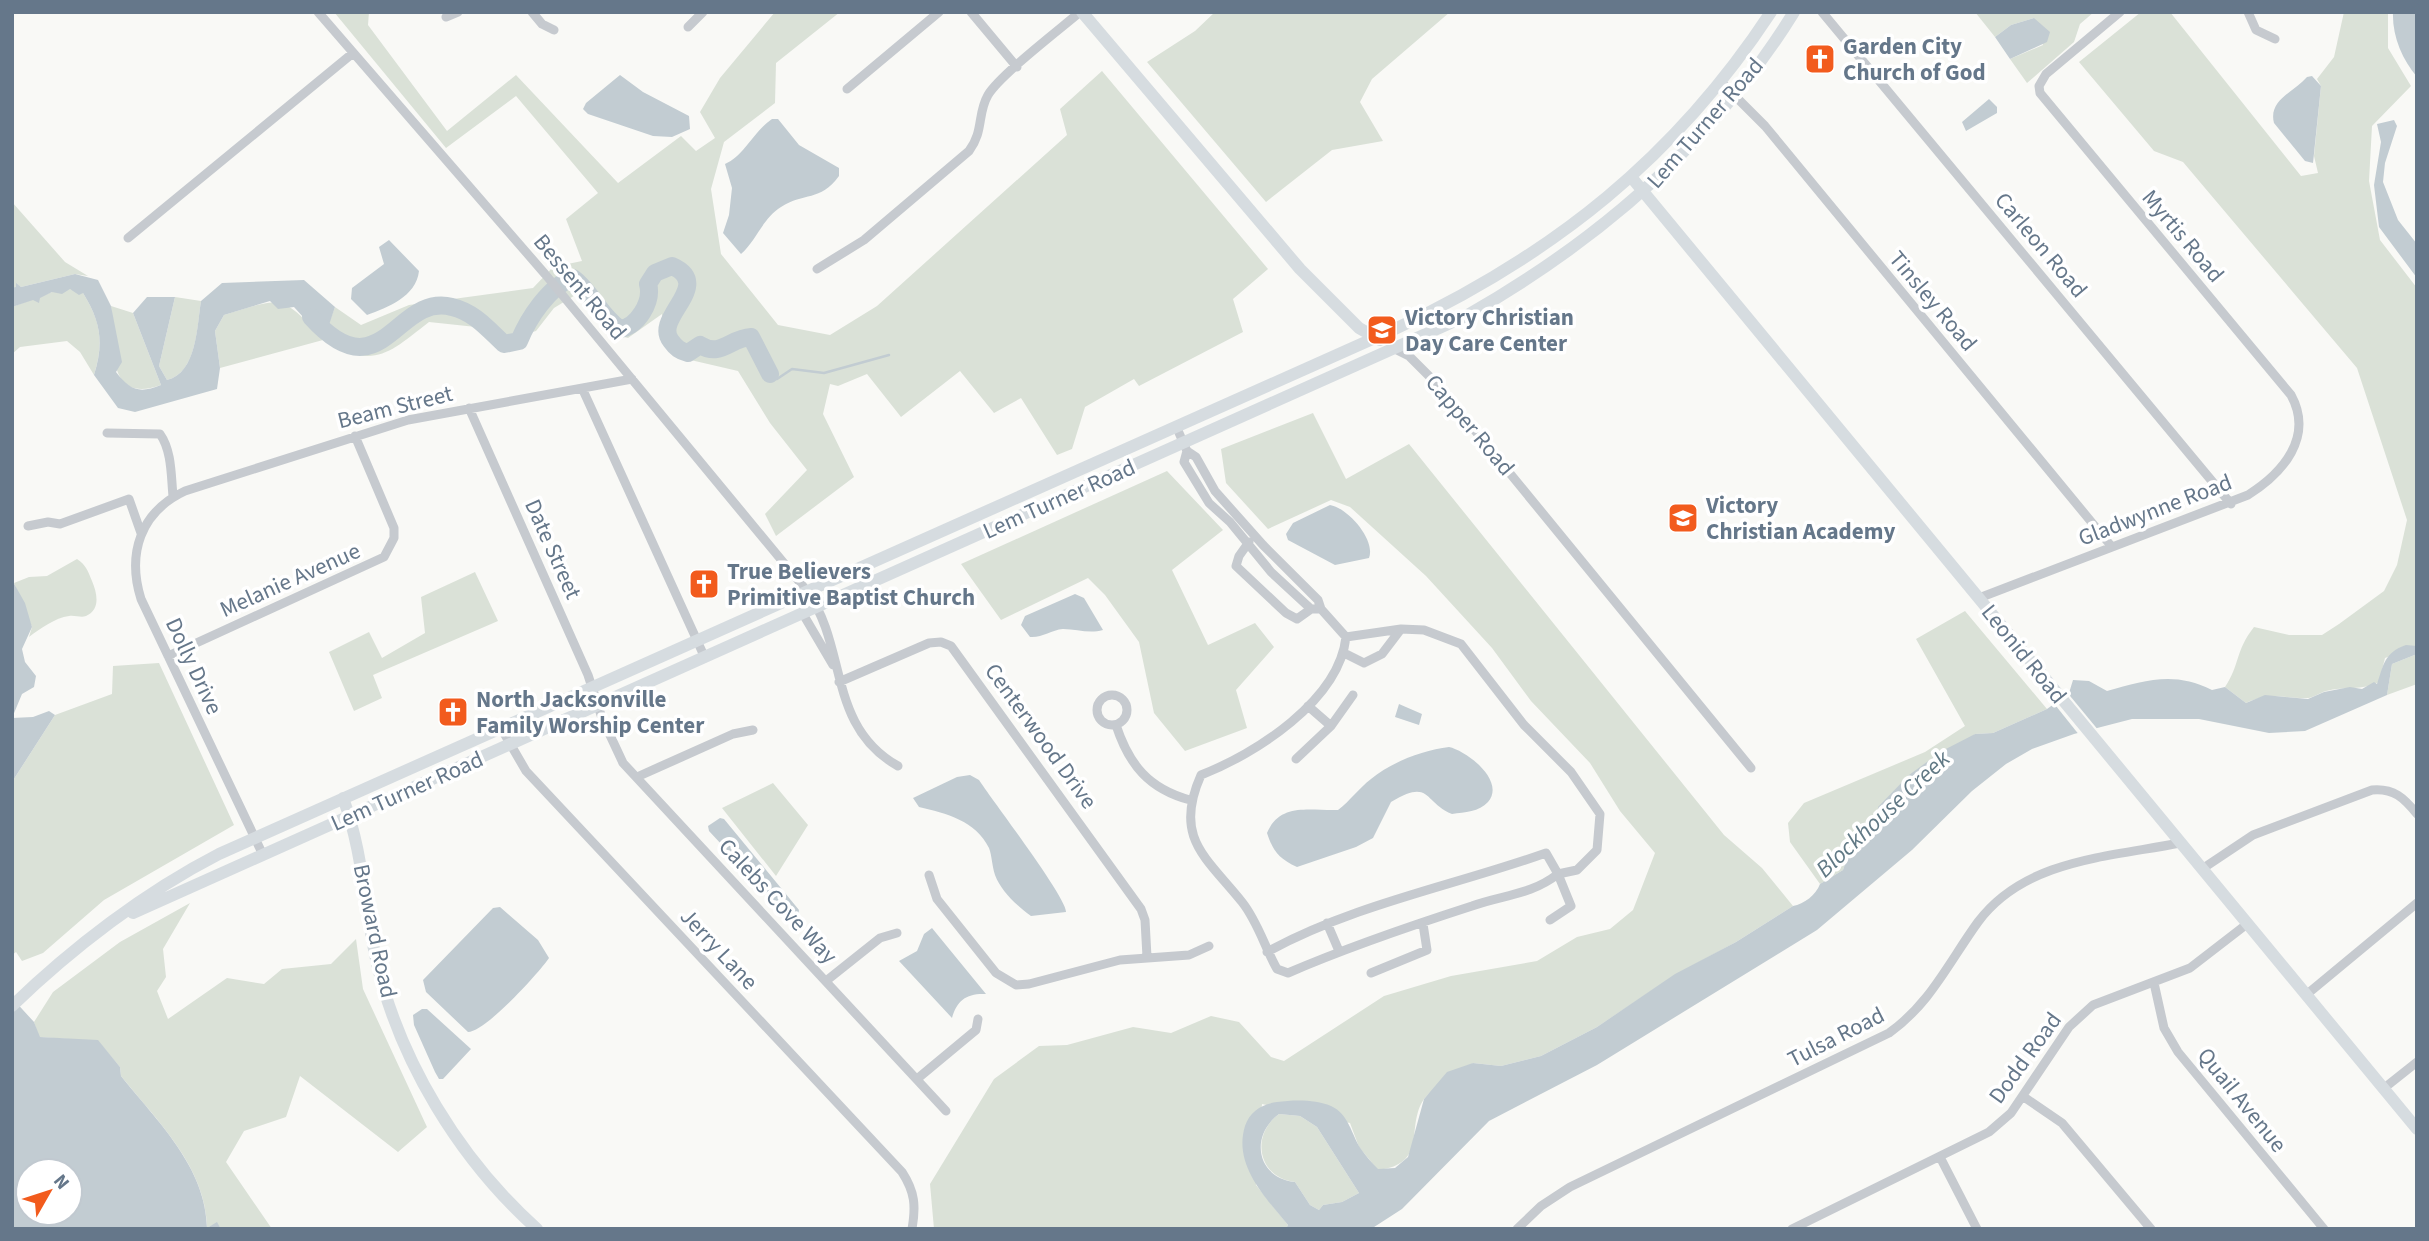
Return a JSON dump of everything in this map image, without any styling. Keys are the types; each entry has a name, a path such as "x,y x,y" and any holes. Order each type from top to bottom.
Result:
{"main road":[{"name":"Capper Road","path":"1081,12 1300,268 1359,328 1395,349"},
{"name":"Lem Turner Road","path":"12,1006 32,986 123,917 156,888 255,838 1457,300 1518,264 1577,223 1632,178 1674,137 1721,82 1771,12"},
{"name":"Lem Turner Road","path":"123,917 997,527 1186,447 1465,317 1515,288 1587,239 1644,193 1699,137 1734,96 1794,12"},
{"name":"Leonid Road","path":"1632,178 2417,1129"},
{"path":"989,509 997,527"},
{"name":"Broward Road","path":"343,798 361,863 377,962 415,1066 471,1157 537,1229"}],"street":[{"name":"Bessent Road","path":"318,12 545,274 807,591 819,607 831,640 834,667 857,725 882,756 898,765"},
{"path":"446,16 457,12"},
{"path":"532,12 542,24 554,30"},
{"path":"688,27 703,12"},
{"path":"847,89 939,12"},
{"path":"971,12 1017,67"},
{"path":"817,268 864,240 969,150 978,140 987,96 1081,12"},
{"name":"Carleon Road","path":"1822,12 2231,504"},
{"name":"Myrtis Road","path":"2120,12 2046,74 2039,86 2045,102 2291,395 2300,411"},
{"path":"2248,12 2256,30 2275,39"},
{"path":"128,238 353,53"},
{"name":"Tinsley Road","path":"1721,82 1765,127 2112,547"},
{"name":"Capper Road","path":"1395,349 1409,356 1436,383 1751,768"},
{"name":"Beam Street","path":"173,496 408,420 632,379"},
{"path":"582,388 705,658"},
{"name":"Date Street","path":"469,408 598,706"},
{"name":"Gladwynne Road","path":"1979,598 2231,504 2264,485 2284,464 2295,444 2300,411"},
{"path":"1176,426 1186,447 1196,457 1215,491 1318,600 1316,609 1297,619 1237,566 1247,544 1256,536"},
{"path":"107,433 160,434 170,460 173,496"},
{"name":"Melanie Avenue","path":"167,656 384,557 394,538 394,528 355,436"},
{"path":"1186,447 1184,462 1196,486 1271,572 1346,637"},
{"name":"Dolly Drive","path":"173,496 152,514 141,533 135,559 135,580 167,656 263,855"},
{"path":"28,526 48,522 60,524 129,499 141,533"},
{"path":"803,614 807,591"},
{"name":"Bessent Road","path":"803,614 821,650 834,667"},
{"path":"1401,629 1424,630 1461,644 1524,724 1571,772 1600,814 1597,850 1577,870 1558,874 1540,888 1474,905 1339,951 1288,973 1277,970 1243,903 1208,864 1191,832 1190,800 1201,775 1232,763 1274,738 1308,706 1344,653 1346,637 1401,629"},
{"path":"1344,653 1364,663 1382,654 1401,629"},
{"name":"Centerwood Drive","path":"839,682 929,643 942,642 951,646 1141,909 1145,920 1147,957"},
{"path":"1296,758 1331,726 1353,695"},
{"name":"Calebs Cove Way","path":"598,706 618,753 637,777 946,1111"},
{"path":"1308,706 1331,726"},
{"path":"1116,725 1131,758 1146,778 1165,793 1190,800"},
{"name":"Jerry Lane","path":"501,728 526,771 902,1172 913,1192 915,1204 912,1229"},
{"path":"637,777 733,734 753,730"},
{"path":"2202,869 2253,835 2372,790 2391,790 2399,794 2417,814"},
{"name":"Tulsa Road","path":"1517,1229 1541,1206 1570,1187 1889,1034 1930,997 1982,918 2019,883 2060,867 2180,843"},
{"path":"1267,952 1327,923 1404,895 1488,874 1546,853 1571,906 1550,920"},
{"path":"929,875 937,899 996,973 1016,985 1120,960 1189,955 1209,946"},
{"path":"2306,995 2417,903"},
{"path":"1327,923 1339,951"},
{"path":"1371,973 1427,950 1423,923"},
{"name":"Dodd Road","path":"1793,1229 1989,1132 2024,1097 2080,1015 2110,996 2154,983 2190,968 2247,924"},
{"path":"826,981 880,938 897,933"},
{"name":"Quail Avenue","path":"2154,983 2164,1028 2178,1052 2324,1229"},
{"path":"917,1079 976,1030 978,1019"},
{"path":"2383,1089 2417,1062"},
{"path":"2024,1097 2062,1123 2151,1229"},
{"path":"1941,1158 1978,1229"}],"shaded area":[{"path":"334,12 369,12 368,25 447,131 516,75 618,183 681,136 696,151 715,138 700,112 720,78 775,12 840,12 776,63 775,103 724,142 711,189 721,254 778,325 830,335 877,306 1067,135 1060,109 1102,71 1268,269 1233,299 1243,332 1139,386 1134,379 1085,407 1072,449 1057,455 1021,398 994,413 960,371 901,417 867,374 838,386 830,384 823,414 854,477 776,536 765,514 807,470 770,423 738,371 682,358 663,341 662,314 628,338 606,332 577,294 554,308 536,331 529,333 515,350 500,350 476,327 429,322 402,343 380,354 355,354 323,340 220,368 215,331 224,315 243,309 270,303 289,306 323,339 335,307 361,325 409,305 533,288 553,267 582,261 566,219 598,193 516,96 446,148"},
{"path":"1215,12 1450,12 1372,79 1360,102 1383,141 1332,150 1266,202 1147,62 1195,31"},
{"path":"1975,12 2094,12 2080,24 2074,42 2027,83 2010,59 2043,45 2034,18 2011,25 1995,37"},
{"path":"2141,12 2170,12 2301,176 2318,173 2314,156 2321,86 2317,79 2334,57 2344,12 2388,12 2388,48 2411,86 2372,126 2369,181 2380,240 2417,288 2417,646 2385,658 2379,682 2373,685 2326,691 2308,698 2269,697 2246,703 2225,687 2254,627 2289,635 2322,635 2384,591 2397,565 2407,520 2357,368 2183,162 2154,151 2079,62"},
{"path":"12,202 65,262 88,276 75,274 21,287 16,284 16,288 12,288"},
{"path":"70,289 83,293 97,323 100,342 94,375 80,352 67,341 20,347 12,354 12,307 52,292"},
{"path":"175,297 201,301 190,359 177,376 167,380 159,366"},
{"path":"111,306 133,313 161,385 143,389 130,386 121,379 113,353"},
{"path":"1313,413 1346,479 1409,444 1724,835 1762,868 1793,906 1736,942 1675,975 1597,1027 1541,1056 1501,1066 1473,1063 1424,1099 1416,1121 1410,1152 1394,1166 1378,1170 1359,1147 1350,1123 1262,1104 1256,1185 1288,1225 1286,1229 934,1229 930,1184 994,1079 1039,1046 1067,1045 1133,1027 1171,1033 1211,1016 1239,1022 1271,1057 1284,1061 1384,996 1451,976 1537,961 1577,937 1610,929 1633,910 1655,853 1620,811 1590,763 1531,701 1492,648 1426,576 1350,507 1331,500 1268,529 1226,483 1221,449"},
{"path":"1167,471 1223,530 1172,570 1208,645 1255,623 1274,647 1236,690 1247,728 1185,751 1154,713 1139,642 1105,595 1088,578 1001,620 961,564"},
{"path":"77,559 86,568 94,586 94,609 84,617 59,619 29,637 32,627 14,583 29,577 47,576"},
{"path":"475,572 498,621 373,675 382,698 354,711 329,652 369,632 382,658 425,633 421,597"},
{"path":"1965,611 2047,709 1993,733 1975,734 1847,858 1843,870 1820,884 1790,842 1788,823 1804,803 1925,752 1965,726 1916,639"},
{"path":"2417,654 2417,684 2387,695 2392,664"},
{"path":"159,663 234,825 104,900 43,953 22,961 16,952 12,955 12,782 55,715 112,694 113,666"},
{"path":"1936,778 1937,781 1914,806 1910,801 1917,790"},
{"path":"773,783 808,825 776,876 722,808"},
{"path":"190,903 163,949 166,977 157,991 168,1019 227,978 264,984 282,969 331,964 356,939 363,989 427,1127 398,1152 300,1076 286,1117 244,1131 226,1162 272,1229 221,1229 217,1223 207,1228 205,1206 189,1165 164,1128 121,1076 120,1067 98,1041 39,1037 34,1022 53,992 120,942"},
{"path":"1279,1114 1300,1116 1317,1127 1359,1193 1342,1202 1323,1205 1319,1210 1310,1205 1295,1182 1282,1179 1273,1173 1262,1154 1262,1144 1264,1133"}],"water":[{"path":"2393,12 2417,12 2417,77 2399,47"},
{"path":"2034,18 2050,32 2047,42 2010,59 1995,37 2011,25"},
{"path":"620,75 643,92 689,116 690,129 672,137 653,136 588,114 583,109 586,103"},
{"path":"2312,76 2321,86 2313,163 2305,161 2274,123 2273,115 2283,97 2307,77"},
{"path":"1989,99 1997,107 1997,113 1966,131 1962,122"},
{"path":"772,119 778,119 799,145 839,168 839,176 825,190 789,202 774,212 741,254 723,233 729,215 732,188 725,164 738,155"},
{"path":"2394,120 2397,126 2385,163 2383,182 2398,220 2417,244 2417,278 2379,227 2374,185 2381,142 2377,124"},
{"path":"389,240 419,271 417,280 413,288 400,300 367,315 351,299 352,288 384,264 379,247"},
{"path":"75,274 98,280 111,306 122,362 116,372 126,383 141,390 161,385 133,313 147,297 175,297 159,366 167,380 177,376 190,358 201,301 222,283 304,280 335,307 324,340 294,307 278,309 270,301 224,315 215,331 220,368 217,389 135,412 118,408 94,375 99,353 99,333 94,314 83,293 79,295 70,289 62,294 52,292 40,298 39,303 33,300 12,307 12,288 16,287 16,283 21,287"},
{"path":"1330,505 1345,512 1359,526 1368,543 1369,558 1335,565 1288,540 1286,534 1293,523"},
{"path":"12,580 25,603 32,627 22,649 25,662 36,676 34,687 22,694 12,718"},
{"path":"1075,594 1084,598 1103,630 1063,629 1030,637 1021,625 1025,616"},
{"name":"Blockhouse Creek","path":"2406,645 2417,646 2417,654 2392,664 2387,695 2305,731 2269,733 2199,719 2132,719 2074,734 2032,749 2006,764 1972,791 1912,850 1817,930 1597,1065 1489,1121 1402,1209 1371,1229 1286,1229 1288,1225 1261,1192 1247,1167 1242,1140 1250,1116 1266,1104 1297,1101 1318,1102 1337,1110 1346,1119 1361,1149 1378,1169 1395,1168 1408,1157 1424,1099 1447,1072 1473,1063 1501,1066 1541,1056 1597,1027 1675,974 1805,901 1816,892 1820,884 1843,870 1847,858 1863,844 1864,828 1882,821 1878,807 1909,775 1942,751 1975,734 1993,733 2047,709 2069,693 2073,680 2089,681 2107,691 2147,681 2173,679 2212,690 2225,687 2246,703 2265,695 2308,699 2324,692 2350,687 2362,689 2374,682 2377,684 2389,656","holes":["1279,1114 1300,1116 1317,1127 1359,1193 1342,1202 1323,1205 1319,1210 1310,1205 1295,1182 1282,1179 1265,1165 1261,1144 1270,1123"]},
{"path":"1399,704 1422,714 1419,725 1395,717"},
{"path":"49,711 55,715 12,782 12,718 33,717"},
{"path":"1449,747 1465,754 1488,776 1492,794 1488,802 1480,808 1452,814 1426,794 1413,792 1391,802 1373,838 1356,847 1297,867 1274,850 1267,833 1280,816 1297,810 1338,810 1388,767 1418,754"},
{"path":"970,775 979,780 1028,848 1055,888 1066,912 1031,916 1001,887 995,875 989,848 976,831 950,815 919,807 913,798 957,777"},
{"path":"720,818 724,819 799,910 798,915 793,918 788,916 709,831 708,826"},
{"path":"500,907 538,940 549,958 498,1013 468,1032 426,992 423,980 493,908"},
{"path":"932,928 986,994 968,996 960,1002 952,1018 899,961 917,951 924,934"},
{"path":"12,998 34,1022 40,1037 98,1040 120,1067 121,1076 164,1128 189,1165 204,1206 207,1228 217,1222 221,1229 12,1229"},
{"path":"427,1009 471,1049 443,1079 439,1079 435,1072 414,1025 413,1015"}],"pier":[{"path":"2066,691 2099,731 2080,736 2052,701"}],"waterway":[{"path":"311,317 335,339 355,347 372,345 416,313 433,306 452,307 474,317 504,344 519,341 528,323 548,296 573,278 586,290 607,318 620,329 638,319 646,306 648,284 655,273 672,266 684,274 687,282 686,292 669,322 667,332 675,346 688,353 700,345 714,349 751,337 770,374"},
{"path":"770,374 777,379 792,369 824,373 889,355"}],"place":[{"name":"Garden City Church of God","path":"1820,59"},
{"name":"Victory Christian Day Care Center","path":"1382,330"},
{"name":"Victory Christian Academy","path":"1683,518"},
{"name":"True Believers Primitive Baptist Church","path":"704,584"},
{"name":"North Jacksonville Family Worship Center","path":"453,712"}]}
